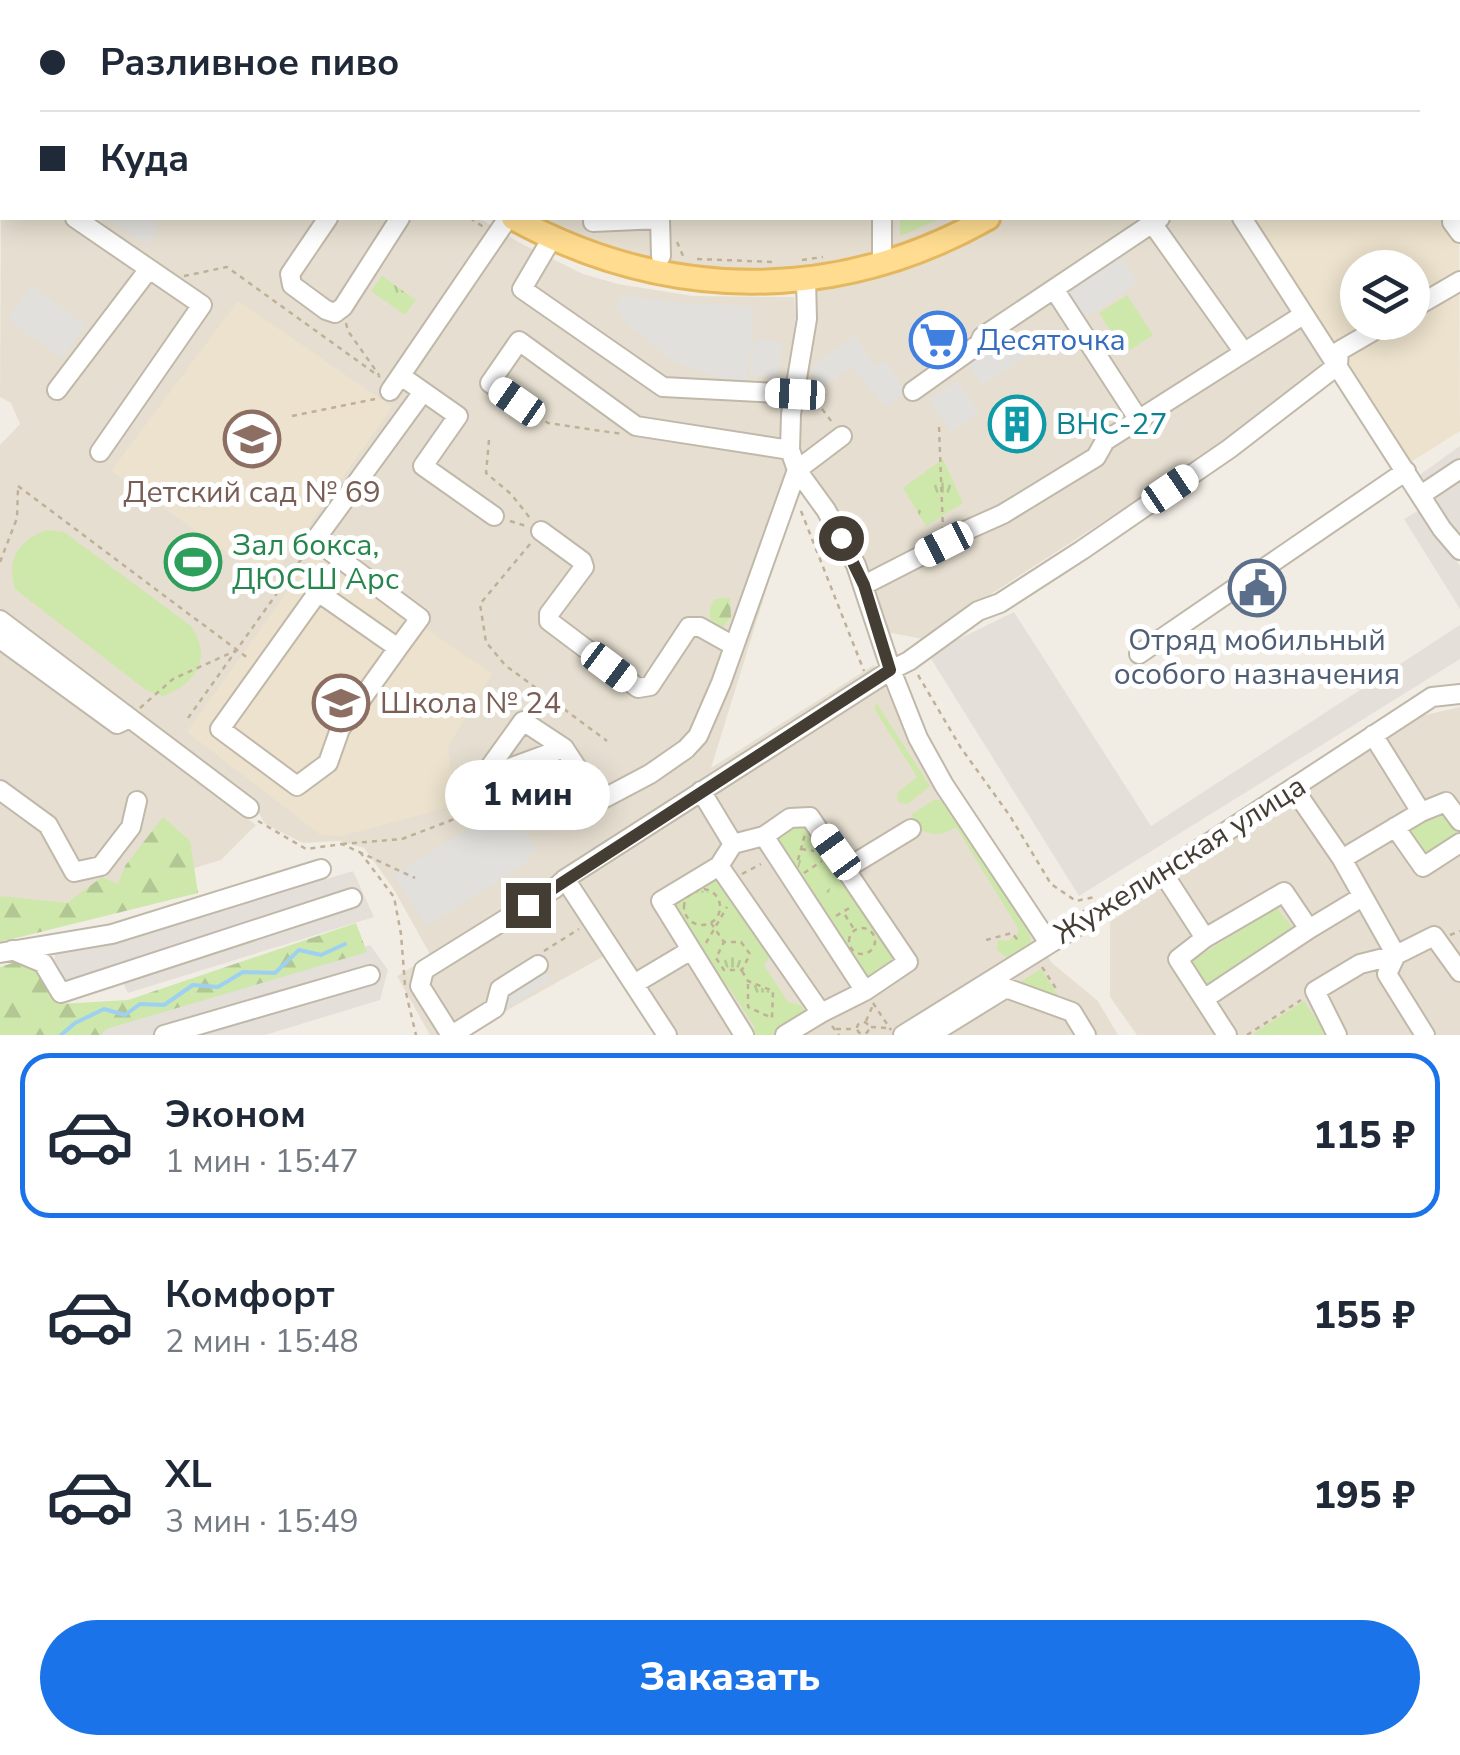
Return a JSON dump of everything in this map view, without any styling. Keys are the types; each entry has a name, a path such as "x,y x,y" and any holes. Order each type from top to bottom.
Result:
{"main road":[{"path":"514,220 582,252 668,275 713,280 806,280 882,265 984,220"}],"street":[{"path":"78,220 202,306 100,452"},
{"path":"327,220 290,274 292,285 334,313 343,307 399,220"},
{"path":"494,516 423,466 458,416 423,392 390,382 509,220"},
{"path":"582,252 594,220"},
{"path":"660,220 662,256"},
{"path":"882,220 882,265"},
{"path":"913,391 979,344 982,337 1156,220 1243,351"},
{"path":"1246,220 1442,529 1460,550"},
{"path":"552,238 522,289 662,387 801,392"},
{"path":"57,390 157,275"},
{"path":"564,748 595,798 604,800 686,750 706,718 794,478 790,450 801,392 806,280"},
{"path":"1430,298 1460,281"},
{"path":"1054,288 1139,420"},
{"path":"964,531 1003,514 1096,456 1105,441 1304,315"},
{"path":"538,965 500,988 495,1008 455,1034 449,1032 420,986 424,970 909,661 978,611 1000,603 1229,449 1338,365 1340,351 1359,340"},
{"path":"517,402 490,383 519,341 636,426 790,450"},
{"path":"398,648 318,592 220,729 297,786 328,763 340,728 420,618 315,540 423,392"},
{"path":"794,478 842,436"},
{"path":"1421,494 1460,469"},
{"path":"1139,654 1406,471"},
{"path":"794,478 826,510 864,585 890,670 918,738 1042,948"},
{"path":"1442,529 1460,517"},
{"path":"541,531 583,564 548,621 638,688 650,686 689,627 700,628 734,646"},
{"path":"864,585 944,544"},
{"path":"0,620 249,808"},
{"path":"0,639 118,724 130,718"},
{"name":"Жужелинская улица","path":"904,1035 1163,873 1432,697 1460,694"},
{"path":"1373,735 1421,812"},
{"path":"1294,788 1342,859 1396,954"},
{"path":"0,790 48,825 74,872 101,866 131,827 137,802"},
{"path":"701,792 733,844"},
{"path":"1342,859 1395,826 1446,802 1460,821"},
{"path":"744,1035 661,901 719,866 733,844 764,836 790,818 810,817 908,962 869,997 821,1014 784,1035"},
{"path":"1395,826 1423,868 1460,844"},
{"path":"847,868 911,829"},
{"path":"764,836 869,997"},
{"path":"719,866 821,1014"},
{"path":"6,951 112,934 321,869"},
{"path":"1163,873 1205,938"},
{"path":"566,878 667,1035"},
{"path":"1228,1035 1178,960 1205,938 1284,892 1310,929"},
{"path":"1204,999 1362,896"},
{"path":"6,951 44,962 61,993 352,898"},
{"path":"1337,1035 1315,991 1360,964 1396,954 1434,936 1460,972"},
{"path":"634,984 691,950"},
{"path":"1396,954 1387,974 1426,1035"},
{"path":"164,1035 370,975"},
{"path":"930,1035 1006,988 1072,1012 1086,1035"}],"path":[{"path":"662,256 786,262 823,256"},
{"path":"157,275 227,267 390,382"},
{"path":"343,307 348,332 390,382"},
{"path":"292,416 380,398 390,382"},
{"path":"801,392 842,436"},
{"path":"517,402 548,423 621,434 636,426"},
{"path":"939,426 944,544"},
{"path":"489,440 486,473 541,531"},
{"path":"794,478 865,673 863,687"},
{"path":"0,562 17,518 18,486 262,669"},
{"path":"494,516 541,531"},
{"path":"541,531 480,604 486,642 505,666 607,741"},
{"path":"188,718 315,540"},
{"path":"146,702 173,679 237,650"},
{"path":"909,661 1051,884 1076,901 1105,896 1123,898"},
{"path":"262,825 306,848 402,839 457,818 495,794 562,777 582,777"},
{"path":"793,880 810,817"},
{"path":"342,844 416,878"},
{"path":"801,849 836,852"},
{"path":"360,852 394,898 408,1008 416,1035"},
{"path":"793,880 836,852"},
{"path":"691,950 704,945 716,930 726,911 732,883 762,864 782,863"},
{"path":"695,890 707,890 717,896 720,908 711,923 700,925 686,915 684,903 695,890"},
{"path":"822,925 866,898"},
{"path":"844,912 855,930"},
{"path":"538,965 540,953 592,920"},
{"path":"711,923 724,942"},
{"path":"855,930 868,930 874,936 875,945 870,952 858,954 851,949 849,941 855,930"},
{"path":"986,940 1012,933"},
{"path":"724,942 741,942 750,954 742,970"},
{"path":"724,942 716,958 724,970 742,970"},
{"path":"1042,948 1072,1012"},
{"path":"742,970 748,981 748,1007 772,1018 773,992 748,981"},
{"path":"1247,1035 1315,991"},
{"path":"834,1029 865,1034 869,997"},
{"path":"858,1033 859,1023 890,1028 869,997"}],"shaded area":[{"path":"1,220 482,220 583,274 618,284 693,296 794,297 796,315 782,430 798,488 711,768 874,665 937,791 1052,963 1098,1001 1118,1035 658,1035 606,955 463,1035 430,1035 397,976 431,956 393,888 364,848 339,841 303,843 265,824 256,808 0,617 0,445 20,424 11,403 0,397"},
{"path":"110,220 154,220 157,230 147,245"},
{"path":"541,220 872,220 872,260 786,276 669,269 581,241"},
{"path":"892,220 970,220 892,255"},
{"path":"1003,220 1232,220 1327,364 1226,442 922,639 886,632 862,555 808,473 795,444 813,292 875,278 932,257"},
{"path":"1256,220 1459,220 1460,431 1411,462"},
{"path":"1121,256 1138,283 1082,320 1064,291"},
{"path":"32,286 86,325 62,358 8,319"},
{"path":"623,296 753,306 752,351 746,379 739,383 674,362 625,322 615,305"},
{"name":"Детский сад № 69","path":"238,301 392,407 269,582 111,471"},
{"path":"1009,330 1026,357 982,385 964,358"},
{"path":"855,335 875,366 886,361 906,391 886,407 852,367 818,388 811,367"},
{"path":"755,339 783,343 777,379 750,374"},
{"path":"957,381 979,413 951,432 929,400"},
{"path":"1460,446 1460,539 1418,476"},
{"path":"1421,509 1460,566 1460,609 1404,519"},
{"name":"Школа № 24","path":"315,553 492,674 448,746 451,773 467,802 342,836 321,835 187,732"},
{"path":"1014,612 1151,826 1460,625 1460,659 1079,896 928,654"},
{"path":"0,635 256,825 221,860 0,927"},
{"path":"1460,707 1460,1035 1137,1035 1110,997 1110,922 1416,717"},
{"path":"508,804 537,850 527,856 529,861 426,926 394,875"},
{"path":"353,871 374,917 128,993 117,971 60,982 54,961 57,944 131,937"},
{"path":"370,945 388,970 380,1000 265,1035 85,1035 89,1030"},
{"path":"545,971 551,980 505,1009 499,1000"}],"green space":[{"path":"900,220 937,220 900,236"},
{"path":"382,276 416,300 405,315 371,291"},
{"path":"1127,295 1153,335 1125,353 1099,313"},
{"path":"943,459 963,503 926,526 903,488"},
{"path":"47,530 64,532 191,626 201,649 198,669 192,677 163,696 146,690 15,589 12,569 17,552 28,539"},
{"path":"730,598 731,617 718,633 710,608 715,599"},
{"path":"876,702 930,786 908,804 898,802 897,793 917,777 875,710"},
{"path":"934,800 941,800 954,817 1029,932 1031,943 1008,959 997,950 998,940 1008,941 1018,934 1018,928 956,827 934,834 913,824 912,814"},
{"path":"1424,813 1435,819 1445,815 1458,833 1435,847 1433,859 1423,865 1401,829"},
{"path":"163,817 190,841 198,893 0,942 0,896 67,903 102,877 118,884 125,866"},
{"path":"808,820 801,845 804,851 833,853 795,876 801,853 797,847 775,846"},
{"path":"793,822 806,823 895,956 895,963 872,978 863,978 774,841 776,834"},
{"path":"715,877 769,957 764,965 788,1002 805,1011 805,1020 780,1035 751,1035 755,1028 729,987 720,990 669,902"},
{"path":"838,883 852,905 835,915 821,894"},
{"path":"702,891 713,896 718,907 713,918 702,923 691,918 686,907 691,896"},
{"path":"1276,907 1295,930 1208,986 1192,961"},
{"path":"356,923 367,952 106,1029 101,1035 0,1035 0,967 19,961 38,967 60,1004 128,1000"},
{"path":"862,929 874,941 862,953 850,941"},
{"path":"733,943 742,947 746,956 742,965 733,969 724,965 720,956 724,947"},
{"path":"1041,969 1065,1006 1012,987"},
{"path":"749,982 771,992 771,1017 749,1005"},
{"path":"1304,1001 1327,1035 1251,1035"}],"waterway":[{"path":"61,1035 75,1023 104,1009 125,1015 140,1004 164,1005 193,985 218,987 243,972 275,973 299,950 321,955 345,944"}],"place":[{"name":"Десяточка","path":"938,340"},
{"name":"ВНС-27","path":"1017,424"},
{"name":"Детский сад № 69","path":"252,439"},
{"name":"Зал бокса, ДЮСШ Арс","path":"193,562"},
{"name":"Отряд мобильный особого назначения","path":"1257,588"},
{"name":"Школа № 24","path":"341,703"}],"route":[{"path":"528,905 890,670 864,585 841,538"}]}
